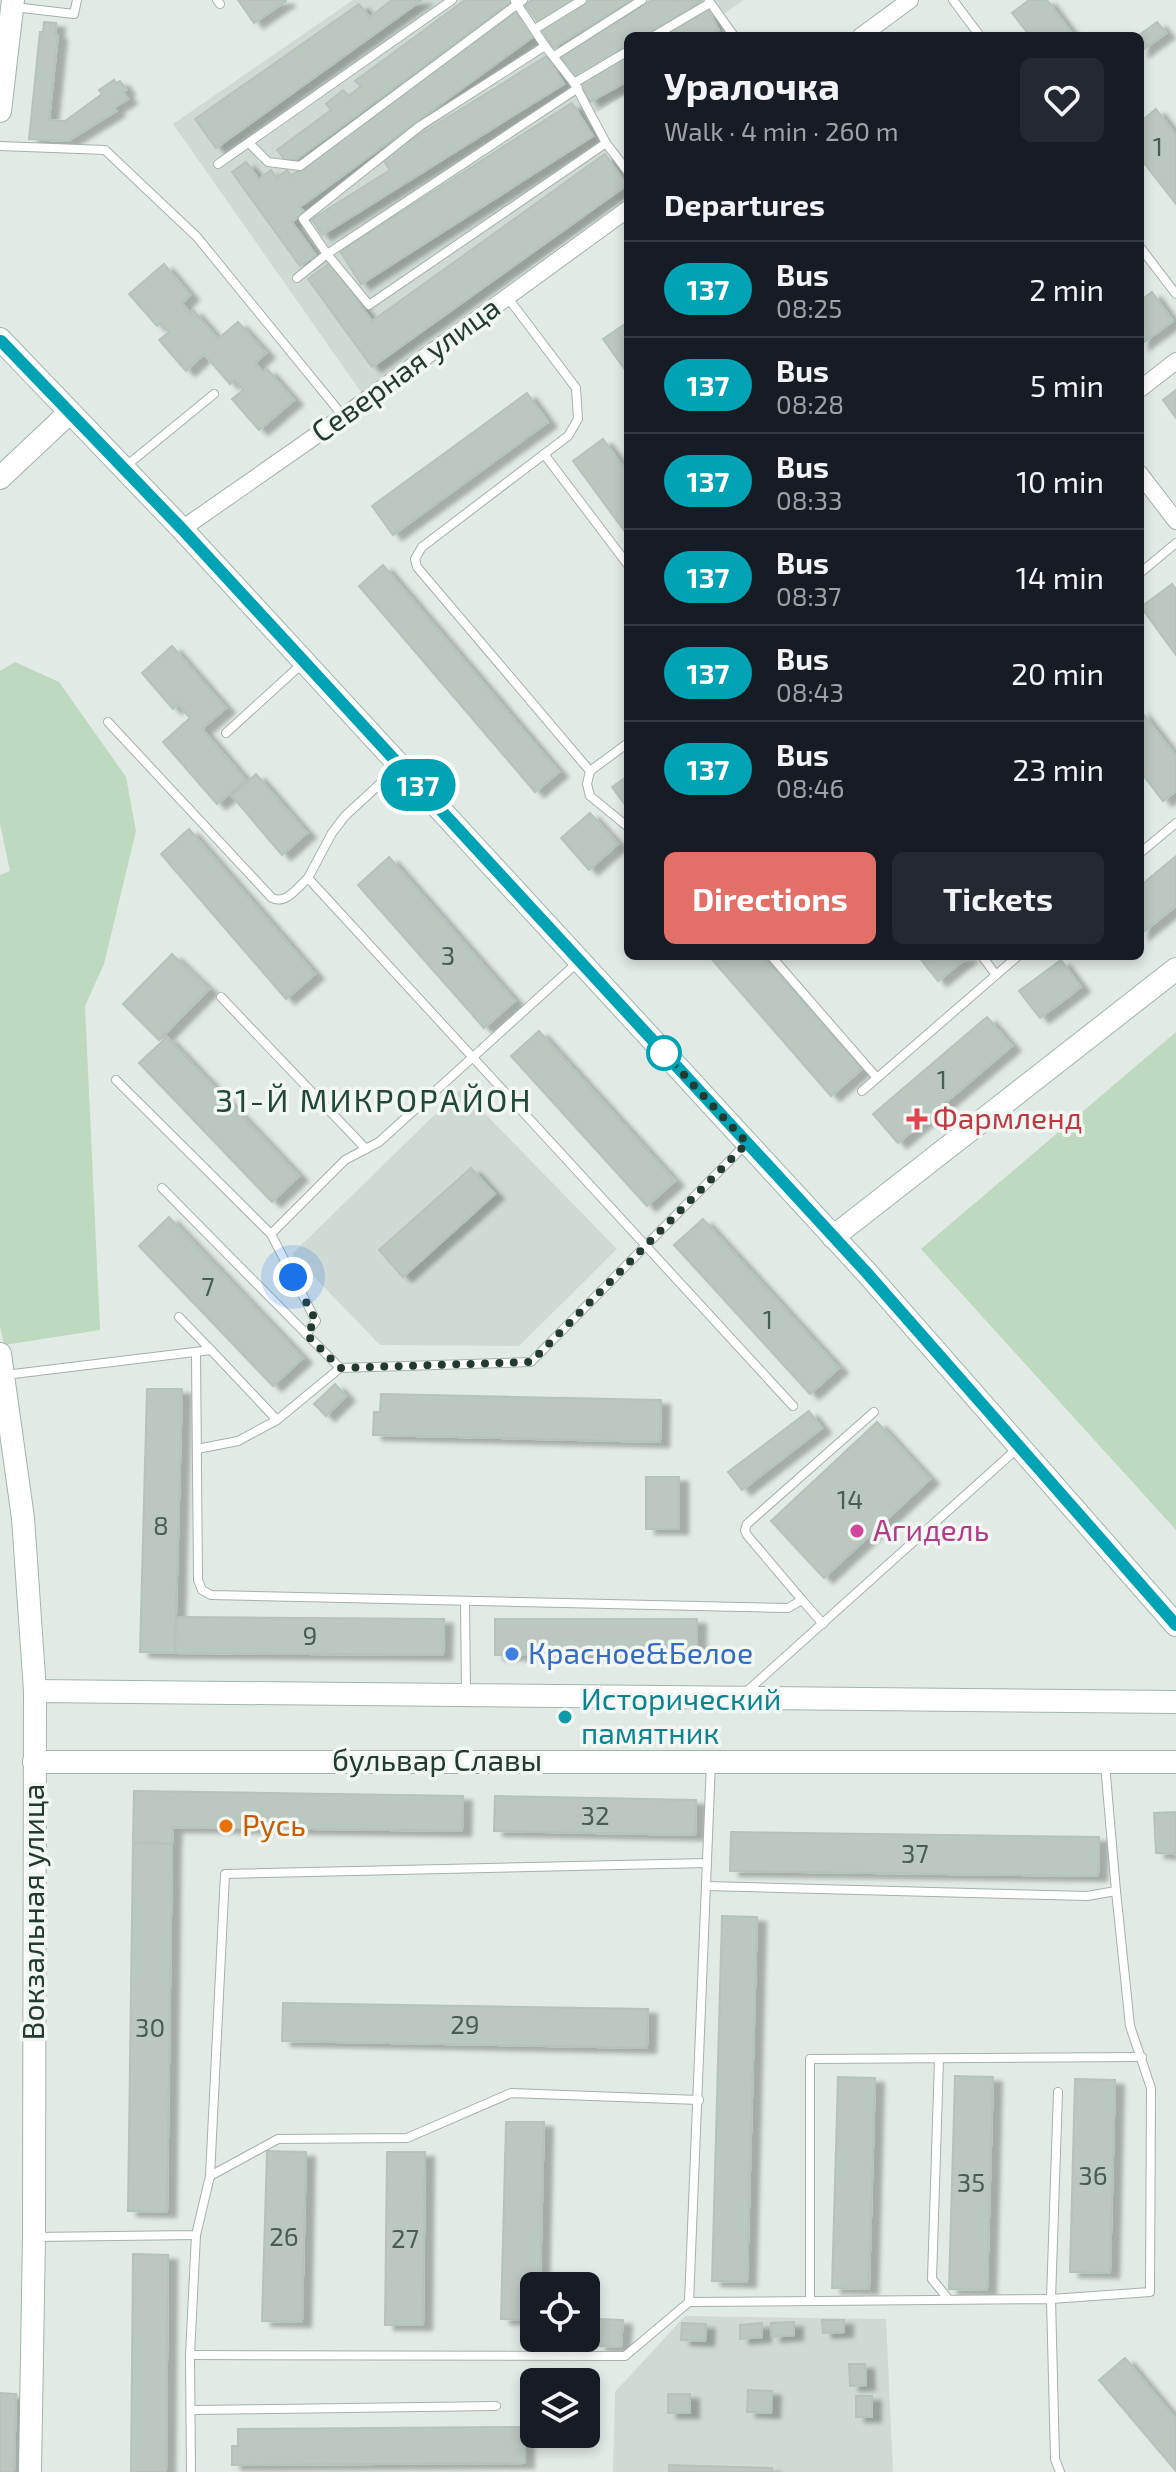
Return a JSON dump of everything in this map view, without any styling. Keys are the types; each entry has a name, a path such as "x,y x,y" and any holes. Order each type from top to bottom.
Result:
{"street":[{"path":"866,32 910,0"},
{"path":"0,111 13,3"},
{"name":"Северная улица","path":"182,529 344,416 624,212"},
{"path":"0,340 182,529 747,1143 1176,1625"},
{"path":"1144,386 1176,361"},
{"path":"0,478 69,413"},
{"path":"1144,479 1176,521"},
{"path":"833,1237 1176,969"},
{"name":"Вокзальная улица","path":"2,1364 23,1518 35,1691 34,2237 30,2472"},
{"path":"35,1691 1176,1702"},
{"name":"бульвар Славы","path":"34,1762 1176,1762"}],"lane":[{"path":"13,3 74,14 77,0"},
{"path":"218,164 452,0"},
{"path":"535,29 582,0"},
{"path":"554,56 642,0"},
{"path":"953,0 977,32"},
{"path":"249,143 268,162 300,166 518,1 545,46 576,86 606,143 624,167"},
{"path":"660,32 709,2 731,32"},
{"path":"545,46 420,126 303,219 369,305 606,143"},
{"path":"297,278 327,254 624,54"},
{"path":"0,146 105,150 197,237 344,416"},
{"path":"1144,252 1176,294"},
{"path":"507,297 576,388 578,419 568,436 422,547 415,559 417,567 590,771"},
{"path":"123,469 214,394"},
{"path":"544,454 624,560"},
{"path":"1144,570 1176,543"},
{"path":"226,733 304,662"},
{"path":"108,722 277,901 284,900 308,878 332,833 345,816 400,766"},
{"path":"624,746 590,771 587,784 590,796 624,824"},
{"path":"1144,850 1176,823"},
{"path":"308,878 793,1406"},
{"path":"774,960 877,1078"},
{"path":"985,960 996,975"},
{"path":"862,1091 1013,960"},
{"path":"271,1234 345,1160 379,1142 579,961"},
{"path":"221,997 366,1149"},
{"path":"116,1080 271,1234 316,1321 306,1334"},
{"path":"197,1449 238,1441 277,1420 340,1368 531,1362 747,1143"},
{"path":"162,1188 340,1368"},
{"path":"179,1317 277,1420"},
{"path":"2,1364 211,1350"},
{"path":"196,1353 198,1580 202,1590 211,1595 788,1608 802,1600"},
{"path":"823,1624 745,1530 747,1524 874,1412"},
{"path":"740,1698 1019,1446"},
{"path":"465,1601 467,1695"},
{"path":"689,2302 711,1761"},
{"path":"190,2355 625,2356 689,2302 1051,2299 1150,2292 1151,2088 1130,2026 1105,1763"},
{"path":"191,2472 190,2355 196,2235 210,2176 225,1874 707,1863"},
{"path":"706,1886 1087,1896 1116,1891"},
{"path":"810,2301 810,2059 1142,2057"},
{"path":"939,2059 932,2279 949,2300"},
{"path":"1058,2092 1051,2299 1055,2459 1060,2472"},
{"path":"210,2176 278,2139 407,2138 511,2093 699,2100"},
{"path":"34,2237 196,2235"},
{"path":"192,2410 496,2406"}],"shaded area":[{"path":"353,0 744,0 722,15 722,32 624,32 624,95 591,116 624,171 624,199 361,392 173,124"},
{"path":"461,1089 617,1249 519,1346 380,1345 292,1254"},
{"path":"685,2316 886,2319 893,2472 613,2472 615,2392"}],"green space":[{"path":"15,662 59,682 126,777 136,831 104,964 85,1006 100,1330 4,1345 0,1326 0,875 10,871 0,824 0,671"},
{"path":"1176,1032 1176,1530 921,1249"}],"building":[{"path":"238,0 285,0 286,1 254,23"},
{"path":"392,0 422,0 216,148 195,119 359,4 370,17"},
{"path":"465,0 511,2 297,159 285,160 277,150 331,110 326,104 343,90 349,96 361,86 355,81"},
{"path":"532,0 574,0 538,22 525,5"},
{"path":"589,0 632,0 553,48 542,29"},
{"path":"652,0 701,1 651,32 624,32 624,48 575,79 561,56"},
{"path":"1029,0 1047,0 1071,32 1027,32 1012,13"},
{"path":"708,10 719,30 715,32 669,32"},
{"path":"516,11 534,36 300,207 304,212 292,222 316,255 300,266 232,172 246,162 259,179 271,170 277,178 287,170 291,176"},
{"path":"44,22 56,23 55,34 58,35 49,120 65,121 102,94 99,90 114,80 116,83 120,81 128,99 113,108 116,111 68,141 29,139 40,32 43,32"},
{"path":"1157,22 1166,33 1144,49 1143,32"},
{"path":"547,56 564,84 322,235 312,219 390,170 382,158"},
{"path":"624,57 624,83 590,102 579,82"},
{"path":"572,103 593,136 361,284 340,251"},
{"path":"1156,109 1176,135 1176,204 1144,163 1144,119"},
{"path":"605,154 624,181 624,187 372,367 308,279 330,263 372,321"},
{"path":"164,264 190,295 182,303 190,313 193,310 218,339 238,322 266,353 255,363 263,372 267,369 294,400 259,430 232,399 243,390 235,380 230,384 204,354 186,371 159,340 169,332 161,323 157,326 129,294"},
{"path":"1152,292 1173,321 1144,342 1144,298"},
{"path":"624,325 624,368 603,339"},
{"path":"1176,390 1176,418 1163,400"},
{"path":"527,393 548,422 393,535 372,506"},
{"path":"603,439 624,468 624,531 573,461"},
{"path":"383,565 559,772 535,792 359,586"},
{"path":"1172,584 1176,589 1176,655 1144,611 1144,605"},
{"path":"172,646 226,708 202,729 246,780 217,804 163,742 190,718 178,704 173,709 142,673"},
{"path":"1144,715 1176,756 1176,791 1163,801 1144,776"},
{"path":"256,774 307,833 282,855 232,796"},
{"path":"624,779 624,804 612,787"},
{"path":"590,813 618,844 589,870 561,838"},
{"path":"189,829 315,974 286,999 161,854"},
{"path":"1176,856 1176,906 1144,932 1144,883"},
{"path":"389,857 515,1001 484,1028 358,885"},
{"path":"172,954 209,989 159,1040 123,1004"},
{"path":"712,960 767,960 862,1069 831,1096"},
{"path":"921,960 964,960 938,981"},
{"path":"1061,960 1081,987 1040,1018 1019,991"},
{"path":"987,1017 1012,1046 898,1143 873,1114"},
{"path":"539,1031 675,1181 647,1206 511,1056"},
{"path":"167,1037 299,1176 272,1202 139,1063"},
{"path":"471,1168 495,1194 403,1277 379,1250"},
{"path":"169,1217 303,1358 273,1386 139,1246"},
{"path":"703,1219 839,1368 810,1394 674,1245"},
{"path":"335,1384 346,1396 326,1416 314,1404"},
{"path":"147,1389 182,1389 175,1653 140,1652"},
{"path":"381,1394 661,1400 660,1442 373,1435 374,1412 380,1412"},
{"path":"809,1411 822,1428 742,1490 728,1472"},
{"path":"877,1422 930,1479 824,1578 771,1521"},
{"path":"646,1477 679,1477 679,1529 646,1529"},
{"path":"176,1617 444,1619 443,1655 175,1653"},
{"path":"495,1619 697,1619 697,1655 495,1655"},
{"path":"134,1791 463,1796 462,1831 173,1827 172,1844 133,1843"},
{"path":"495,1796 696,1800 695,1835 494,1831"},
{"path":"1176,1812 1176,1856 1156,1853 1154,1813"},
{"path":"731,1832 1099,1837 1098,1876 730,1871"},
{"path":"133,1843 172,1844 167,2212 128,2211"},
{"path":"722,1916 757,1917 747,2282 712,2281"},
{"path":"283,2003 648,2009 647,2048 282,2041"},
{"path":"955,2076 993,2077 987,2290 949,2289"},
{"path":"838,2077 875,2078 869,2289 832,2288"},
{"path":"1075,2079 1115,2080 1110,2273 1070,2272"},
{"path":"506,2122 544,2122 540,2272 520,2272 520,2320 501,2319"},
{"path":"267,2151 306,2152 302,2322 262,2321"},
{"path":"387,2152 425,2152 423,2325 385,2325"},
{"path":"133,2254 168,2255 166,2472 131,2472"},
{"path":"600,2319 623,2320 621,2347 600,2346"},
{"path":"822,2320 844,2320 844,2332 823,2333"},
{"path":"794,2322 794,2335 772,2337 771,2323"},
{"path":"682,2323 706,2324 705,2341 681,2340"},
{"path":"762,2323 762,2337 740,2339 740,2325"},
{"path":"1125,2358 1176,2419 1176,2471 1099,2380"},
{"path":"849,2364 865,2364 866,2385 850,2386"},
{"path":"748,2390 772,2391 771,2413 747,2412"},
{"path":"0,2393 16,2394 14,2472 0,2472"},
{"path":"668,2394 690,2394 690,2413 668,2413"},
{"path":"856,2396 872,2396 872,2417 856,2417"},
{"path":"520,2427 520,2448 525,2448 525,2463 232,2465 232,2446 238,2446 238,2429"},
{"path":"669,2465 772,2468 772,2472 669,2472"}],"bus line":[{"name":"137","path":"1,341 182,529 867,1273 1176,1625"}],"place":[{"name":"Фармленд","path":"917,1119"},
{"name":"Агидель","path":"857,1531"},
{"name":"Красное&Белое","path":"512,1654"},
{"name":"Исторический памятник","path":"565,1717"},
{"name":"Русь","path":"226,1826"}],"district":[{"name":"31-Й МИКРОРАЙОН","path":"374,1101"}],"route":[{"path":"293,1277 316,1321 306,1334 340,1368 531,1362 747,1143 664,1053"}]}
